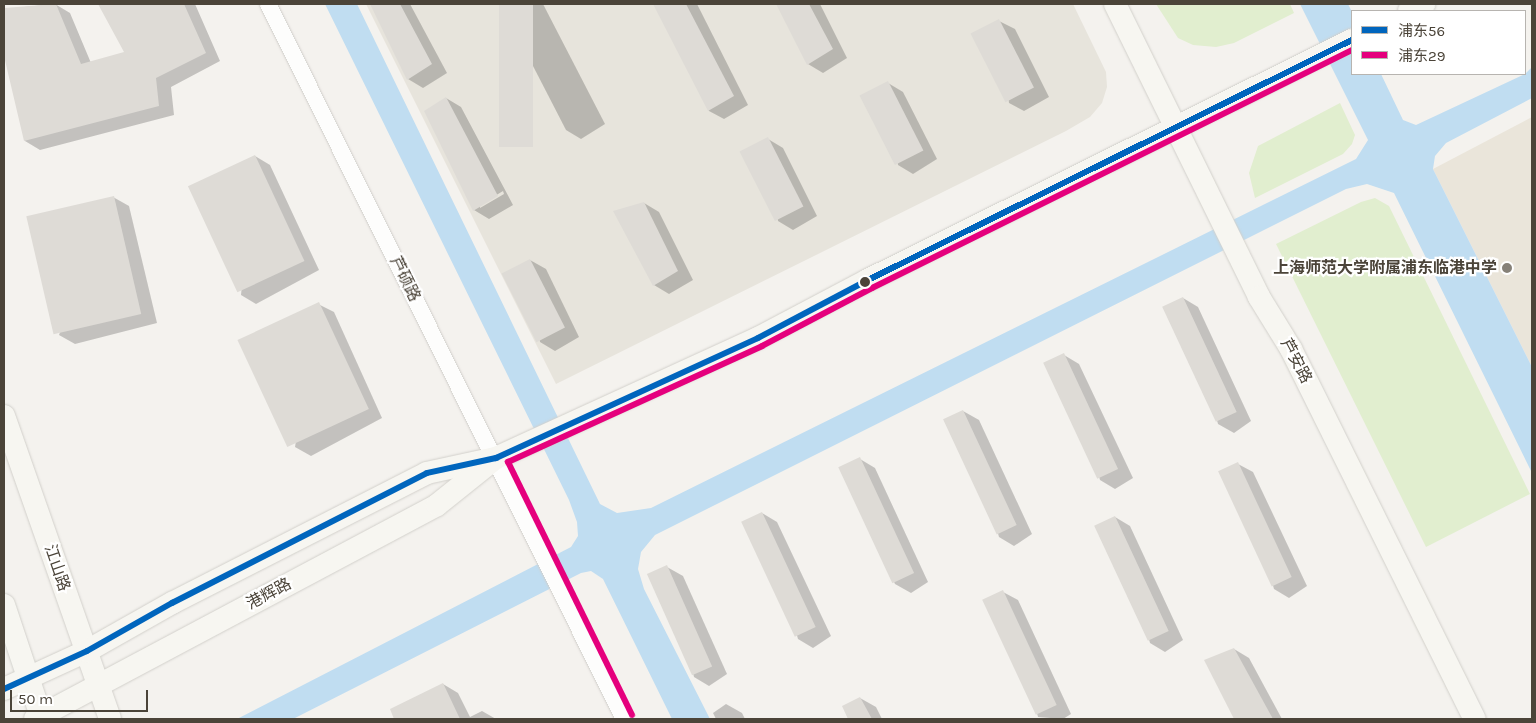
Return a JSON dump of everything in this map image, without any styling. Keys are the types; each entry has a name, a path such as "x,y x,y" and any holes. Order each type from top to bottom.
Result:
{"main road":[{"name":"芦安路","path":"1115,4 1217,213 1291,349 1475,719"},
{"path":"1411,10 1424,4"},
{"name":"港辉路","path":"4,689 87,652 172,603 427,473 496,458 758,338 868,280 1351,40"},
{"name":"江山路","path":"4,416 110,719"},
{"name":"港辉路","path":"39,718 437,506 496,458"},
{"path":"4,605 28,677 39,718"}],"street":[{"name":"芦硕路","path":"268,4 496,458 541,554 624,719"}],"shaded area":[{"path":"366,4 1073,4 1106,72 1107,87 1102,103 1090,117 1066,131 556,384"},
{"name":"上海师范大学附属浦东临港中学","path":"1532,117 1532,367 1433,169"}],"green space":[{"path":"1156,4 1290,4 1294,13 1234,43 1216,47 1193,45 1178,38"},
{"path":"1340,103 1355,135 1352,144 1343,154 1255,198 1249,173 1258,146"},
{"path":"1375,198 1389,206 1530,494 1426,547 1276,244 1361,202"}],"water":[{"path":"325,4 357,4 600,504 617,513 651,508 1356,159 1368,140 1300,4 1348,4 1351,10 1351,75 1381,75 1403,120 1416,125 1526,75 1532,67 1532,98 1446,143 1435,156 1433,169 1532,367 1532,473 1394,193 1367,184 1346,189 655,535 641,552 638,569 644,589 710,719 672,719 603,579 591,571 581,573 293,719 237,719 571,547 578,536 577,522 569,500"}],"building":[{"path":"56,4 81,64 124,52 98,4 184,4 206,53 156,78 159,106 24,141 4,56 4,8"},
{"path":"370,4 400,4 432,64 407,80"},
{"path":"499,4 533,4 533,147 499,147"},
{"path":"653,4 686,4 734,96 708,111"},
{"path":"776,4 809,4 833,49 807,65"},
{"path":"999,19 1034,88 1005,102 970,34"},
{"path":"888,81 923,150 895,165 859,96"},
{"path":"446,97 498,196 473,211 424,111"},
{"path":"768,137 803,206 775,221 739,152"},
{"path":"255,155 304,261 237,292 188,186"},
{"path":"114,196 141,314 54,334 26,216"},
{"path":"644,202 678,271 653,286 613,211"},
{"path":"530,259 565,328 536,342 501,274"},
{"path":"1183,297 1237,412 1216,422 1162,307"},
{"path":"319,302 369,409 287,447 237,340"},
{"path":"1064,353 1118,469 1097,479 1043,363"},
{"path":"963,410 1017,525 997,534 943,419"},
{"path":"860,457 914,573 892,583 838,467"},
{"path":"1238,462 1292,577 1272,586 1218,471"},
{"path":"762,512 816,627 795,637 741,522"},
{"path":"1115,516 1169,631 1148,641 1094,526"},
{"path":"667,565 712,666 692,675 647,574"},
{"path":"1003,590 1057,705 1036,715 982,600"},
{"path":"1234,648 1273,719 1234,719 1204,660"},
{"path":"443,683 460,719 394,719 390,709"},
{"path":"860,697 872,719 848,719 842,706"}],"transit line":[{"name":"浦东56","path":"4,689 87,651 172,603 427,473 496,458 758,338 868,280 1351,40"},
{"name":"浦东29","path":"632,715 508,462 762,346 872,288 1351,50"}],"place":[{"name":"上海师范大学附属浦东临港中学","path":"1507,268"}]}
